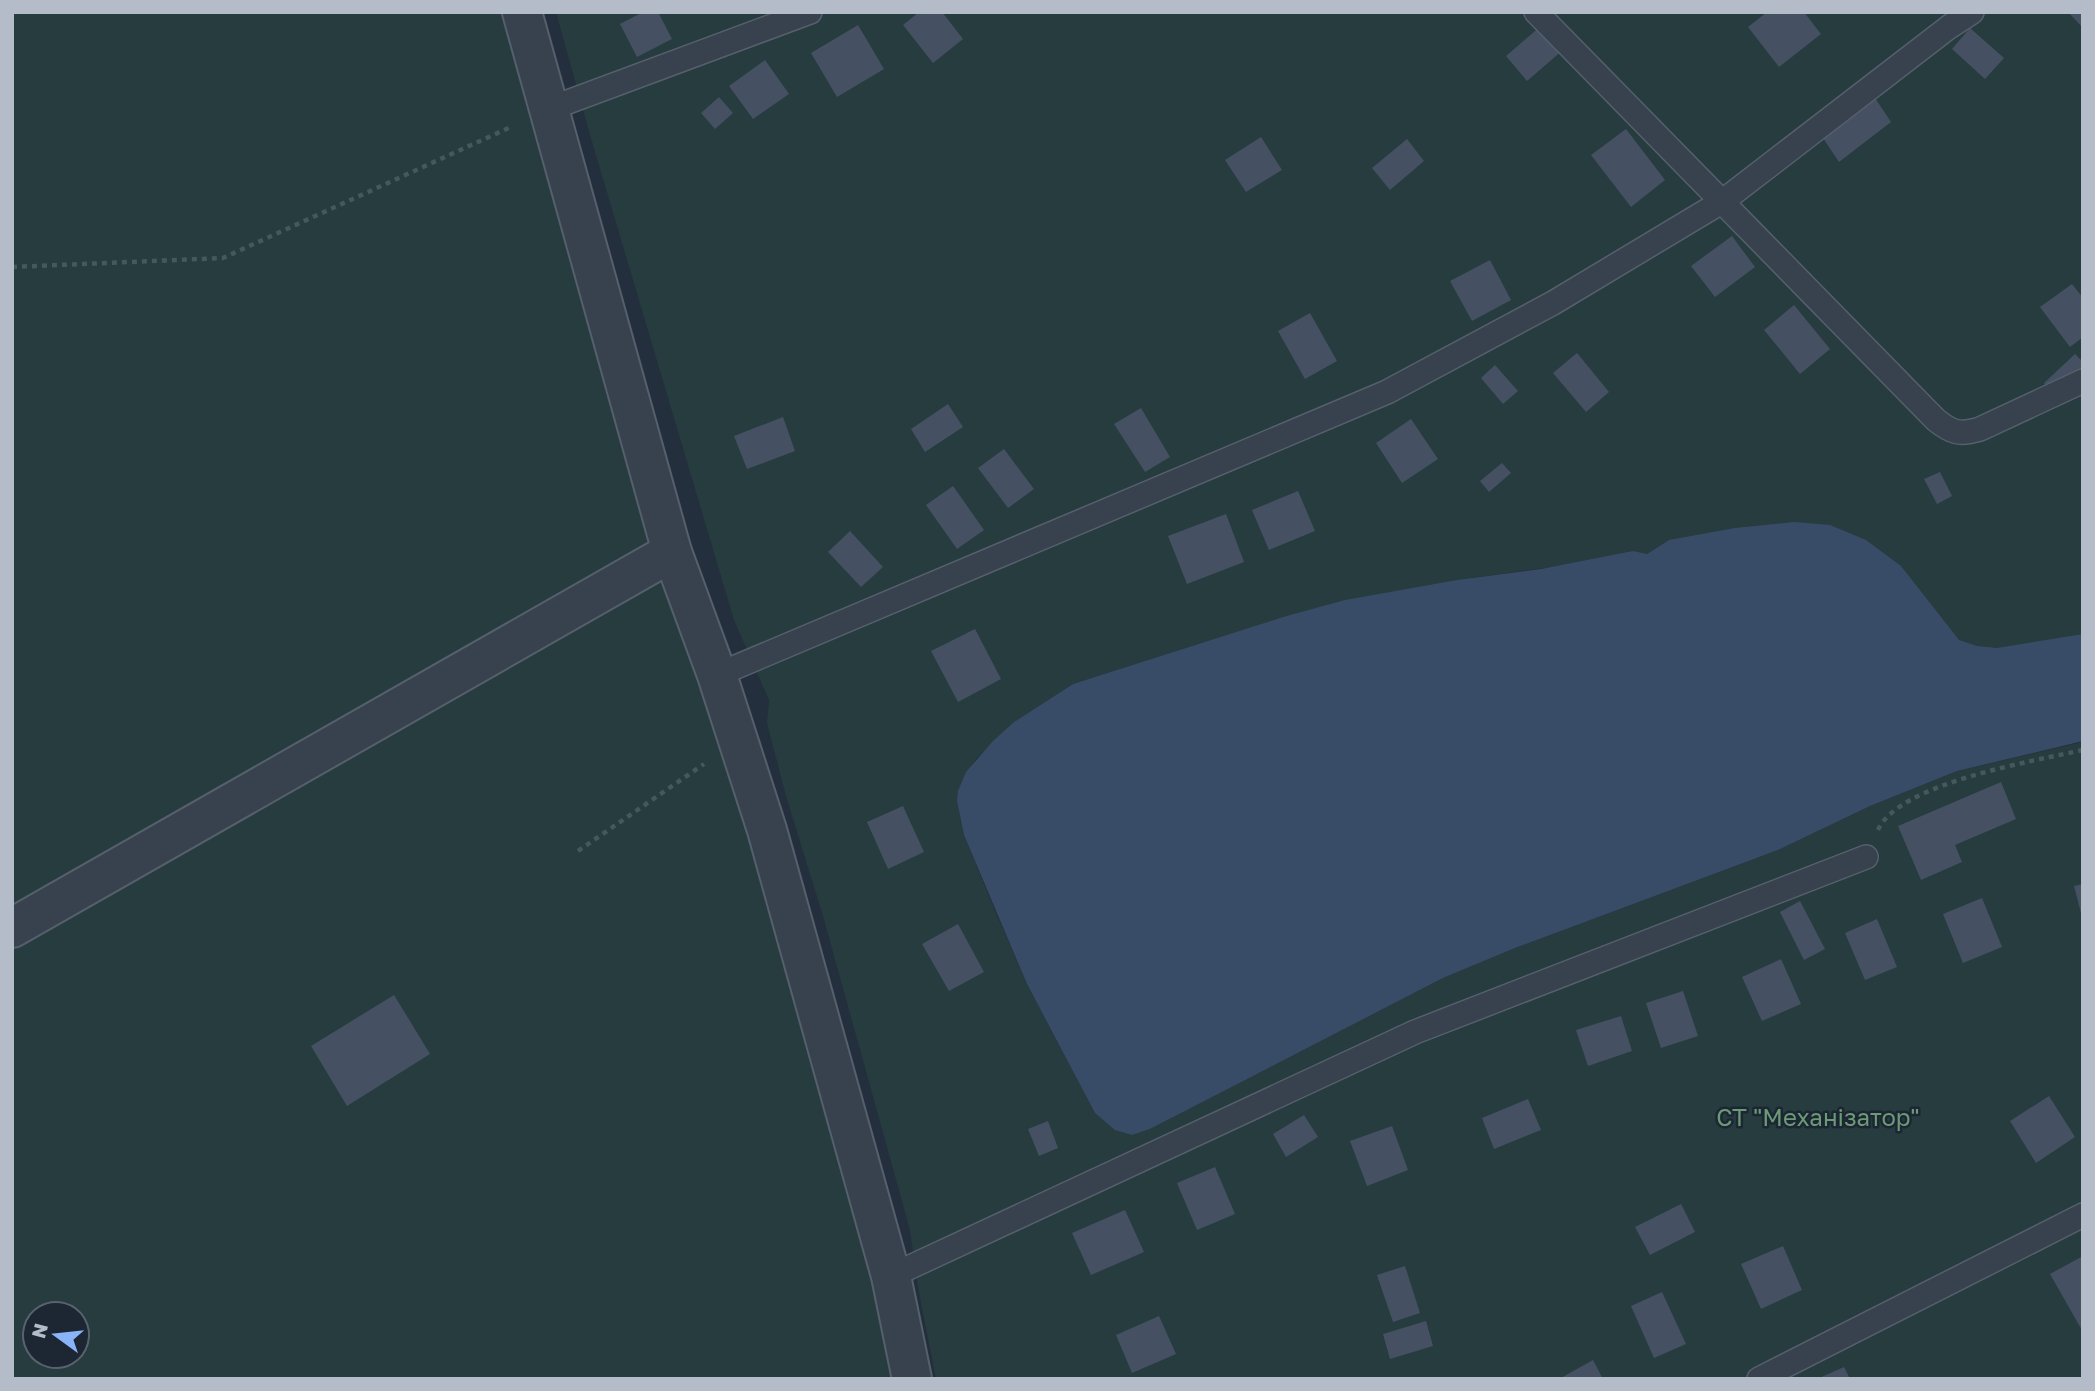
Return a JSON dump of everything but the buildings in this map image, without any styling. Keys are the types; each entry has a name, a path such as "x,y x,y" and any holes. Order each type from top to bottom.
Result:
{"street":[{"path":"522,12 671,552 718,676 767,830 891,1276 912,1379"},
{"path":"12,928 671,552"}],"lane":[{"path":"549,109 810,12"},
{"path":"1536,12 1936,421 1949,430 1967,433 2083,381"},
{"path":"718,676 1387,392 1553,303 1723,201 1972,12"},
{"path":"891,1276 1415,1032 1866,857"},
{"path":"1759,1379 2083,1215"}],"path":[{"path":"12,267 223,258 549,109"},
{"path":"578,851 738,740"},
{"path":"1866,857 1883,819 1899,807 1954,780 2083,750"}],"green space":[{"path":"12,12 522,12 912,1379 12,1379"},
{"name":"СТ \"Механізатор\"","path":"556,12 2083,12 2083,634 2005,648 1974,646 1955,637 1901,566 1669,540 1647,554 1457,580 1283,617 1073,684 1014,722 976,759 962,781 957,801 964,835 1027,984 1095,1113 1132,1135 1150,1129 1443,978 1515,948 1778,850 1870,806 1957,771 2083,742 2083,1379 936,1379 910,1230 823,916 786,796 767,723 769,700 734,620"}],"water":[{"path":"1794,522 1830,525 1866,540 1901,566 1959,640 1977,646 1997,648 2083,634 2083,741 1957,771 1870,806 1778,850 1515,948 1443,978 1150,1129 1132,1135 1115,1130 1095,1113 1027,984 964,835 957,801 966,772 1014,722 1073,684 1345,600 1457,580 1541,569 1633,551 1647,554 1669,540 1735,528"}]}
